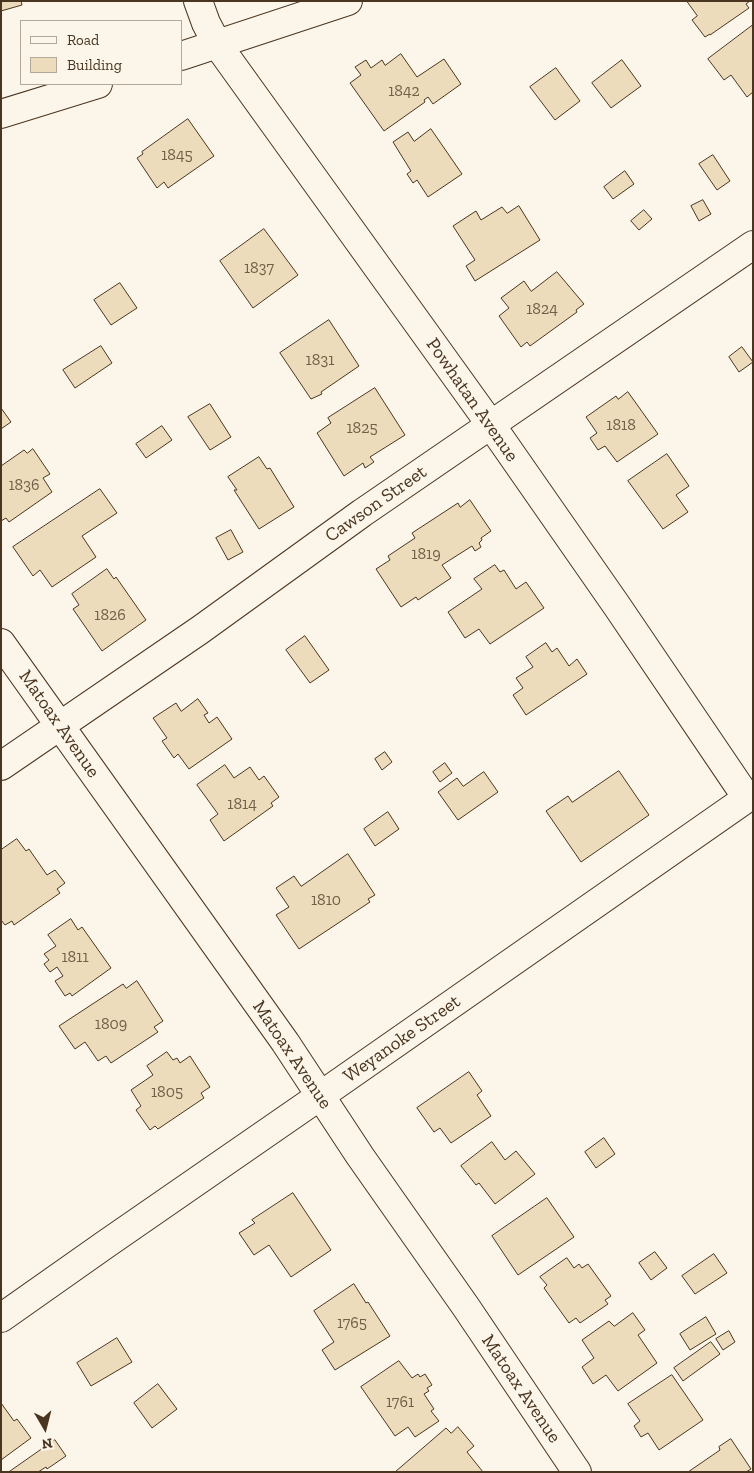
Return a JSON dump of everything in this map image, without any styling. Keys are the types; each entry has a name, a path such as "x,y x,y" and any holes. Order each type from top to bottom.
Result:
{"street":[{"name":"Powhatan Avenue","path":"198,1 206,23 217,44 491,425 750,796"},
{"path":"182,56 348,1"},
{"path":"1,114 95,85"},
{"name":"Cawson Street","path":"1,766 200,630 362,513 753,244"},
{"name":"Matoax Avenue","path":"1,642 285,1042 360,1156 466,1307 577,1472"},
{"name":"Weyanoke Street","path":"1,1318 750,796"}],"building":[{"path":"1,1 21,1 22,5 1,11"},
{"path":"687,1 750,1 746,4 749,8 705,37 692,20 697,16"},
{"path":"753,25 753,92 747,97 731,75 724,80 708,59"},
{"path":"401,54 417,77 444,59 461,84 433,104 428,97 424,100 425,102 384,131 350,83 361,75 355,67 366,60 371,68 382,60 385,65"},
{"path":"622,60 641,86 611,108 592,83"},
{"path":"556,68 580,101 555,120 530,87"},
{"path":"188,119 214,156 168,188 164,182 157,188 137,158 143,154 142,152"},
{"path":"431,129 462,174 428,197 417,180 413,183 407,174 411,171 393,142 408,132 414,141"},
{"path":"713,155 730,181 717,190 699,164"},
{"path":"625,171 634,184 613,199 604,187"},
{"path":"703,200 711,214 699,221 691,206"},
{"path":"519,206 540,240 475,281 466,266 475,260 453,226 476,211 481,220 502,207 507,213"},
{"path":"644,210 652,219 639,230 631,221"},
{"path":"264,229 298,275 253,308 220,261"},
{"path":"557,272 584,304 576,310 577,312 530,346 527,342 521,347 499,316 509,308 501,298 524,281 531,291"},
{"path":"120,283 137,308 111,325 94,300"},
{"path":"329,320 359,366 321,392 322,394 311,399 280,353"},
{"path":"101,346 112,363 75,388 63,370"},
{"path":"742,347 753,362 739,372 729,357"},
{"path":"375,388 405,435 370,457 374,462 365,468 363,463 344,476 317,433 331,423 328,418"},
{"path":"628,392 658,434 617,462 605,446 598,450 590,438 597,433 586,417 616,396 618,399"},
{"path":"210,404 231,437 210,450 188,417"},
{"path":"1,408 11,422 1,429"},
{"path":"162,426 172,440 146,458 136,444"},
{"path":"33,449 50,474 43,478 52,492 9,522 6,518 1,521 1,466 24,450 27,453"},
{"path":"667,454 689,486 676,495 688,512 663,529 628,481"},
{"path":"259,457 267,469 270,468 294,507 259,529 234,490 237,490 228,477"},
{"path":"100,489 117,513 82,536 96,557 52,587 40,570 33,576 13,547"},
{"path":"470,500 491,531 481,538 482,540 479,543 481,547 475,551 472,546 442,565 451,578 418,600 416,597 401,607 376,569 390,560 388,556 415,538 412,533 458,503 460,507"},
{"path":"231,530 243,552 228,560 216,538"},
{"path":"495,565 500,572 504,570 516,589 526,582 544,608 490,644 479,629 465,638 448,612 482,589 474,579"},
{"path":"107,569 114,579 116,577 146,620 102,651 73,609 79,605 72,594"},
{"path":"305,636 329,670 310,683 286,650"},
{"path":"546,643 552,652 557,648 569,666 577,659 587,674 526,715 513,695 523,688 516,678 533,667 526,657"},
{"path":"198,699 208,713 204,715 209,723 217,717 232,739 189,769 178,754 174,758 162,741 167,738 153,718 176,703 181,711"},
{"path":"385,752 392,762 382,770 375,759"},
{"path":"445,763 452,773 440,782 433,772"},
{"path":"225,765 234,778 250,767 259,780 264,776 279,797 271,803 273,806 224,841 210,820 218,814 197,785"},
{"path":"619,771 649,815 581,862 546,811 568,796 572,802"},
{"path":"484,772 498,792 458,820 438,792 457,778 463,786"},
{"path":"388,812 399,829 375,846 364,829"},
{"path":"17,839 26,851 29,849 47,875 55,870 65,883 57,889 60,893 14,925 12,921 5,925 1,920 1,850"},
{"path":"348,854 375,895 368,899 370,902 299,949 276,915 289,907 276,888 294,876 301,886"},
{"path":"71,919 78,930 82,927 111,968 72,996 70,993 65,996 55,981 63,976 57,967 50,972 44,964 49,960 44,954 56,946 48,935"},
{"path":"137,981 163,1021 154,1027 158,1032 111,1063 106,1056 98,1061 85,1042 75,1049 59,1026 123,984 126,988"},
{"path":"167,1052 173,1060 177,1058 180,1063 190,1056 210,1087 201,1093 204,1098 158,1129 155,1126 150,1130 136,1110 141,1106 131,1090 153,1075 147,1066"},
{"path":"469,1072 482,1091 477,1095 491,1116 451,1143 440,1128 434,1132 417,1108"},
{"path":"604,1138 615,1154 596,1168 585,1152"},
{"path":"492,1142 505,1160 516,1151 535,1174 495,1204 479,1183 476,1185 461,1166"},
{"path":"293,1193 331,1250 291,1277 269,1245 254,1255 239,1233 255,1223 252,1220"},
{"path":"547,1198 574,1237 518,1275 492,1236"},
{"path":"655,1252 667,1268 651,1280 639,1263"},
{"path":"714,1254 727,1273 695,1294 682,1276"},
{"path":"567,1258 574,1268 579,1264 582,1268 588,1264 611,1296 605,1300 608,1304 580,1323 576,1318 569,1323 544,1288 547,1285 540,1277"},
{"path":"354,1284 390,1336 335,1370 322,1350 334,1342 314,1311"},
{"path":"633,1313 645,1330 638,1335 657,1363 618,1391 606,1375 593,1384 582,1367 594,1358 582,1340 609,1321 614,1326"},
{"path":"706,1317 716,1334 690,1350 680,1334"},
{"path":"729,1331 735,1342 723,1350 716,1339"},
{"path":"117,1338 132,1362 91,1386 77,1363"},
{"path":"711,1342 720,1354 683,1381 674,1368"},
{"path":"399,1361 412,1378 418,1374 420,1377 425,1374 432,1385 427,1388 429,1391 424,1394 434,1409 431,1411 439,1421 415,1437 408,1427 395,1436 361,1387"},
{"path":"672,1375 703,1420 659,1450 648,1433 641,1437 634,1426 640,1421 628,1404"},
{"path":"158,1384 177,1409 152,1428 134,1403"},
{"path":"1,1403 14,1421 17,1419 31,1438 1,1460"},
{"path":"458,1427 474,1446 467,1452 483,1472 395,1472 446,1428 451,1433"},
{"path":"731,1439 751,1469 746,1472 688,1472 720,1450 719,1447"},
{"path":"55,1440 66,1456 47,1469 46,1467 38,1472 9,1472"}]}
